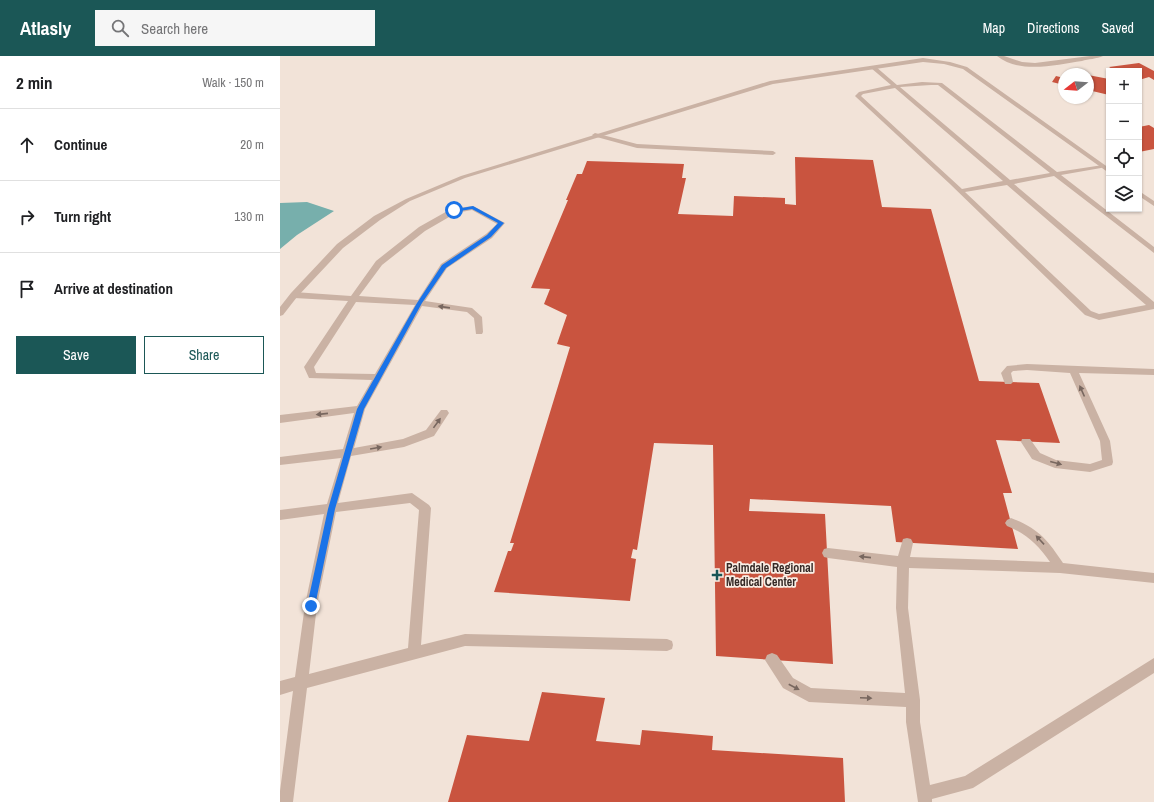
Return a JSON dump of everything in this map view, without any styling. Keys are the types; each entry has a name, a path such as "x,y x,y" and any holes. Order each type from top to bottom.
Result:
{"street":[{"path":"1000,56 1008,61 1032,65 1100,56"},
{"path":"280,313 294,295 340,246 376,218 408,200 463,176 772,82 923,60 941,60 953,63 965,68 1106,169"},
{"path":"873,67 1154,306"},
{"path":"1154,251 940,84 931,82 861,92 858,96 1088,313 1099,317 1154,306"},
{"path":"595,135 636,146 773,153"},
{"path":"960,191 1101,166"},
{"path":"1142,195 1154,204"},
{"path":"286,802 300,682 311,606 331,509 360,409 420,303 444,266 489,236 501,223 473,208 454,210 422,229 379,263 353,299 309,367 312,376 378,377"},
{"path":"294,295 420,303 469,310 478,317 478,332"},
{"path":"1008,382 1006,373 1010,368 1027,367 1154,372"},
{"path":"1026,442 1036,456 1055,464 1090,468 1108,462 1105,441 1073,370"},
{"path":"280,418 360,409"},
{"path":"280,461 347,453 404,443 430,433 444,413"},
{"path":"280,515 412,498 425,508 414,654"},
{"path":"1011,523 1022,526 1040,538 1060,568"},
{"path":"907,543 903,562 902,608 913,700 913,722 925,798 968,783 1154,665"},
{"path":"828,553 903,562 1060,568 1154,578"},
{"path":"280,688 465,640 667,645"},
{"path":"772,660 788,683 809,695 913,700"}],"water":[{"path":"307,202 334,211 297,235 280,249 280,203"}],"building":[{"path":"1139,63 1154,71 1154,80 1149,77 1142,79 1142,68 1109,67"},
{"path":"1056,76 1058,76 1058,84 1052,82"},
{"path":"1094,76 1106,78 1106,94 1094,91"},
{"path":"1149,125 1154,128 1154,149 1142,151 1142,126"},
{"name":"Palmdale Regional Medical Center","path":"795,157 873,160 882,207 931,209 979,381 1039,383 1060,443 996,440 1012,493 1003,493 1018,549 896,542 891,506 750,499 749,511 825,514 833,664 716,656 713,445 654,443 637,550 633,549 631,558 636,559 630,601 494,592 508,551 511,551 514,543 510,543 570,347 557,344 567,315 544,304 550,289 531,288 568,200 566,200 577,174 582,174 587,161 684,164 682,178 686,178 678,214 733,216 734,196 785,198 785,204 796,205"},
{"path":"542,692 605,698 596,741 640,745 642,730 713,736 712,750 843,758 845,802 448,802 467,735 529,741"}],"place":[{"name":"Palmdale Regional Medical Center","path":"717,575"}],"route":[{"path":"311,606 331,509 360,409 420,303 444,266 489,236 501,223 473,208 454,210"}]}
